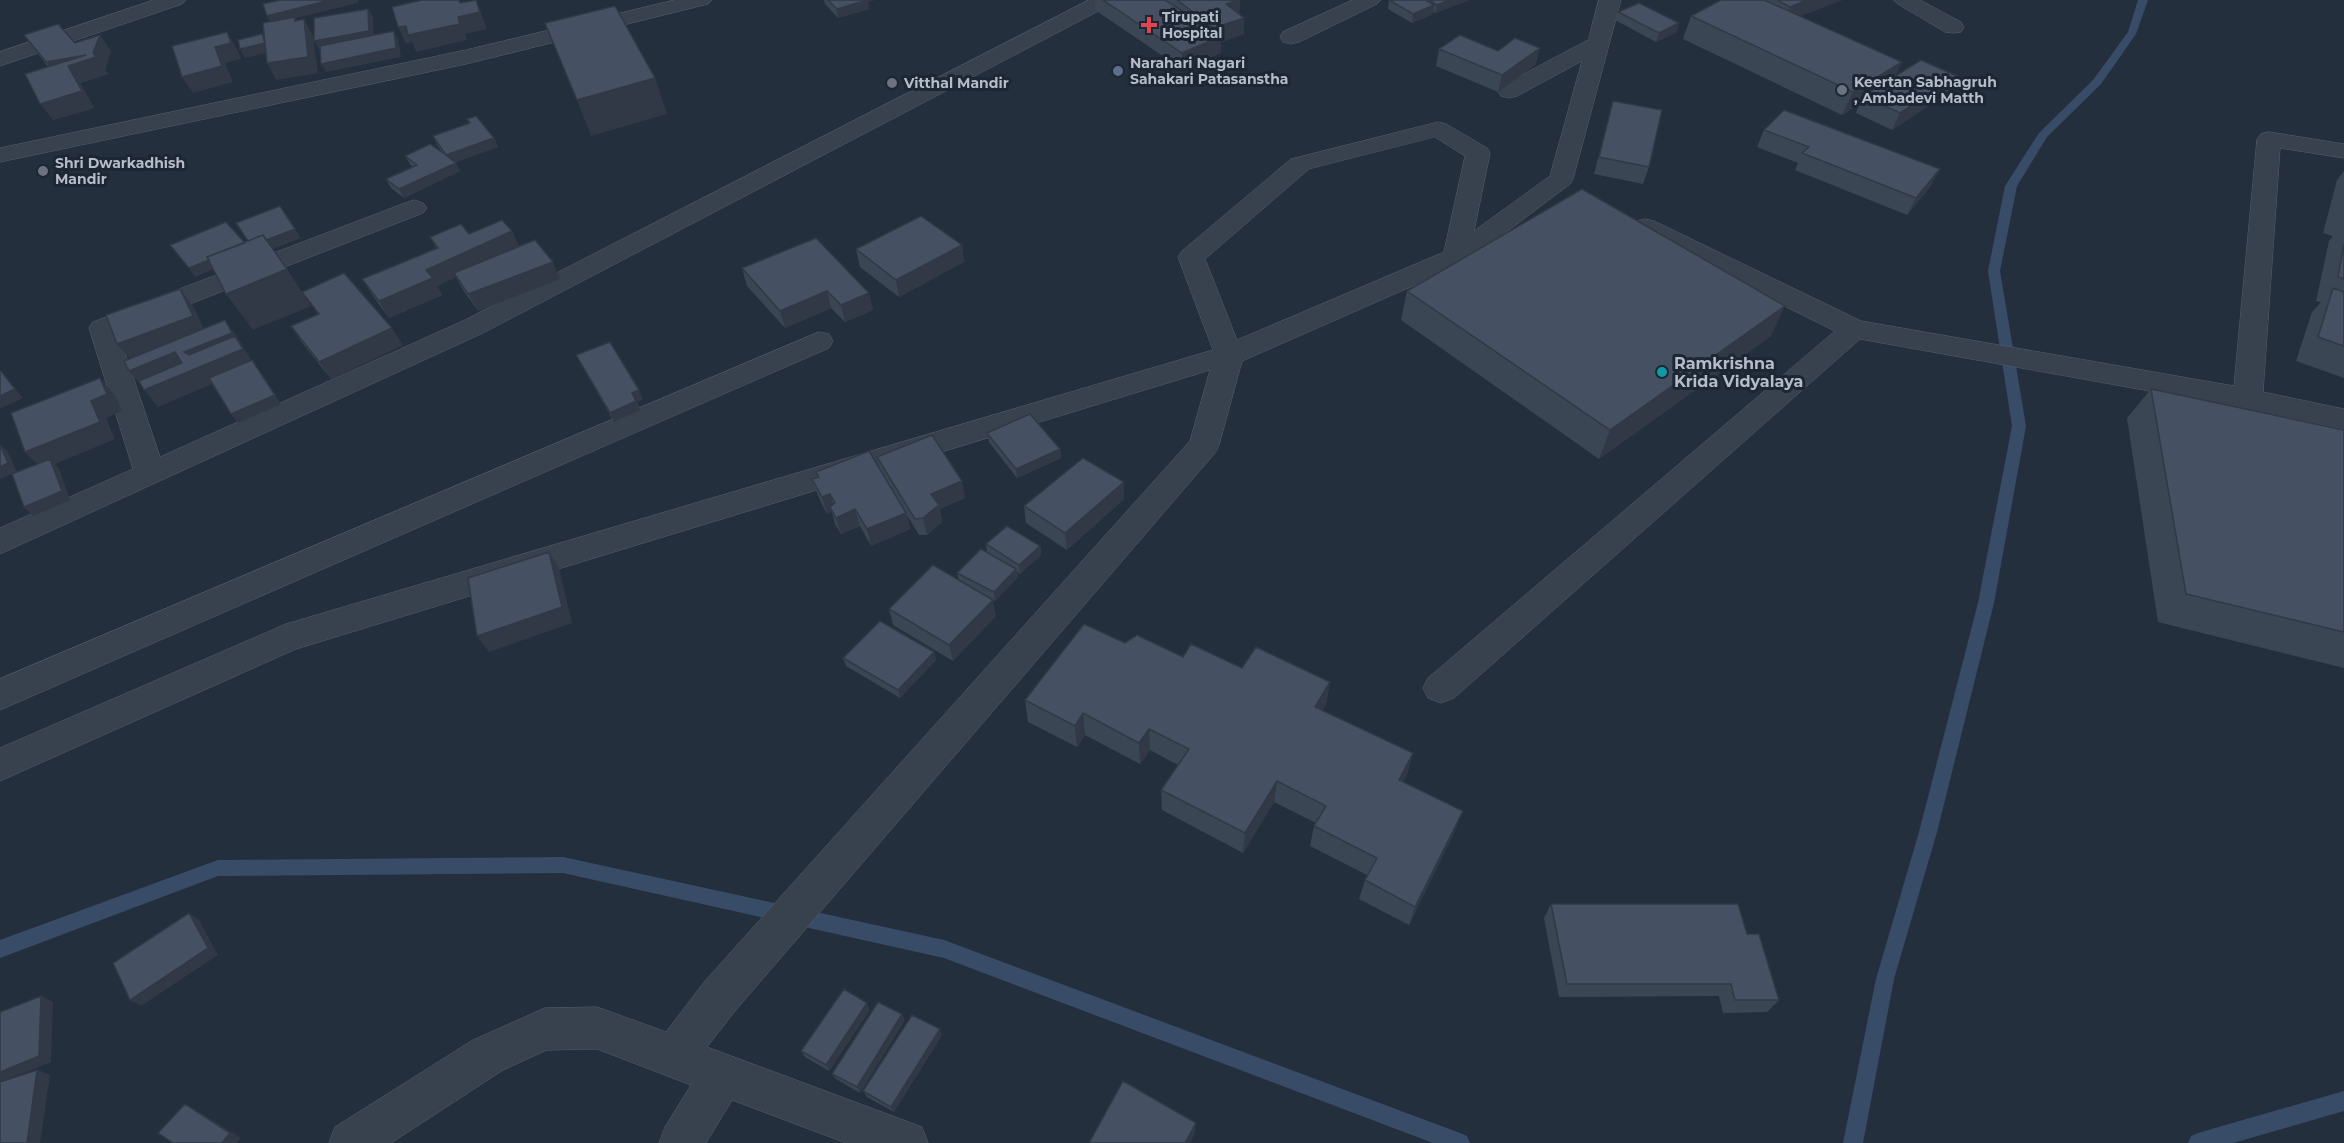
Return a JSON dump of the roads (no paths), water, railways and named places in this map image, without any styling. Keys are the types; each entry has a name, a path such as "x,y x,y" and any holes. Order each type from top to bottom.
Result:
{"street":[{"path":"0,59 175,0"},
{"path":"0,155 466,57 701,0"},
{"path":"0,542 473,327 1105,0"},
{"path":"1291,37 1370,0"},
{"path":"0,765 286,638 1229,355 1456,257 1571,184 1596,45 1610,0"},
{"path":"1905,0 1953,27"},
{"path":"1509,91 1596,45"},
{"path":"674,1056 720,996 1204,445 1229,355 1191,257 1300,164 1438,129 1478,153 1456,257"},
{"path":"2248,397 2269,140 2344,151"},
{"path":"150,474 103,328 414,208"},
{"path":"1628,217 1665,239 1854,329 1977,353 2248,397 2344,419"},
{"path":"1441,688 1854,329"},
{"path":"0,695 819,340"},
{"path":"351,1143 488,1055 545,1029 597,1028 906,1143"},
{"path":"681,1143 723,1074"}],"waterway":[{"path":"1853,1143 1885,979 1928,832 1986,603 2019,426 1994,271 2011,186 2043,135 2097,82 2133,32 2143,0"},
{"path":"0,949 218,868 563,865 944,949 1460,1143"},
{"path":"2198,1143 2344,1101"}],"place":[{"name":"Tirupati Hospital","path":"1149,25"},
{"name":"Narahari Nagari Sahakari Patasanstha","path":"1118,71"},
{"name":"Vitthal Mandir","path":"892,83"},
{"name":"Keertan Sabhagruh , Ambadevi Matth","path":"1842,90"},
{"name":"Shri Dwarkadhish Mandir","path":"43,171"},
{"name":"Ramkrishna Krida Vidyalaya","path":"1662,372"}]}
